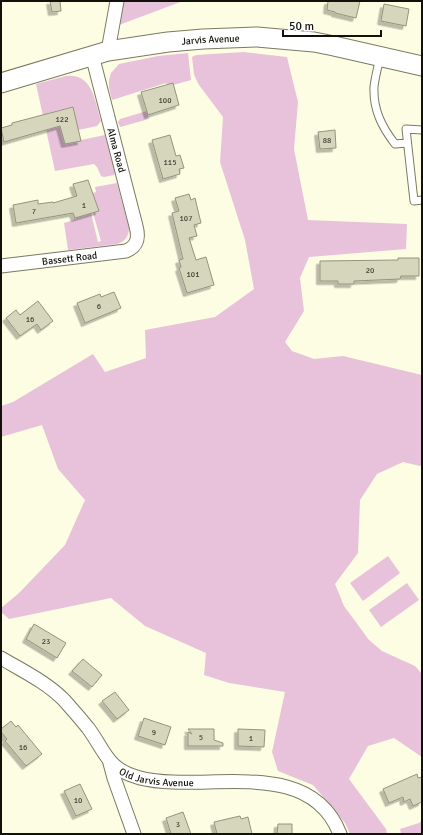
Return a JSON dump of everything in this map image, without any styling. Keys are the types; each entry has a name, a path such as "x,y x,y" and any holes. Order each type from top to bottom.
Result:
{"street":[{"path":"100,53 116,1"},
{"name":"Jarvis Avenue","path":"1,83 100,53 185,40 257,37 314,42 422,66"},
{"name":"Alma Road","path":"100,53 136,226 138,238 135,244"},
{"name":"Bassett Road","path":"1,266 116,252 130,249 135,244"},
{"name":"Old Jarvis Avenue","path":"1,658 32,676 51,689 63,700 88,728 110,763 121,771 150,780 168,782 260,783 289,788 306,795 318,803 336,823 340,834"},
{"path":"110,763 134,834"}],"lane":[{"path":"380,56 374,87 378,117 387,134 396,144 407,143"},
{"path":"422,130 406,130 414,201 422,200"}],"shaded area":[{"path":"115,1 183,1 119,25"},
{"path":"244,52 287,57 298,102 294,149 308,220 407,224 406,249 309,257 300,278 304,311 285,342 292,351 314,359 343,356 422,375 422,465 420,466 403,462 377,474 360,500 358,553 335,584 344,606 369,640 382,651 415,666 422,674 422,757 394,738 368,746 349,779 386,829 387,834 350,834 345,823 313,785 278,771 272,752 285,692 229,683 204,675 206,653 145,626 111,598 9,619 1,612 1,608 19,593 65,545 85,500 58,469 42,425 1,437 1,406 13,402 93,354 105,372 146,358 145,330 215,317 254,289 245,240 220,162 223,117 199,85 194,75 192,57 196,55"},
{"path":"188,53 191,80 173,85 167,85 166,83 112,100 109,80 111,73 119,64 158,56"},
{"path":"66,76 75,76 82,79 87,84 91,90 101,121 97,126 78,130 72,107 48,113 51,128 60,126 65,144 105,135 115,172 114,175 104,177 101,176 94,164 55,171 36,84"},
{"path":"147,111 149,119 120,127 118,122 120,119"},
{"path":"117,183 129,228 126,239 117,244 68,250 64,223 91,213 98,242 101,241 93,213 99,211 93,193 96,192 95,187"},
{"path":"388,556 400,573 363,601 350,583"},
{"path":"407,583 419,600 381,627 369,610"},
{"path":"422,820 422,834 401,834 400,829 419,823"}],"building":[{"path":"50,1 60,1 61,11 52,12"},
{"path":"328,1 360,1 356,18 327,10"},
{"path":"384,4 409,9 406,26 381,21"},
{"path":"173,83 179,105 148,115 141,92"},
{"path":"73,107 81,141 65,144 60,126 4,142 1,128 12,125 12,123"},
{"path":"335,130 336,148 320,149 318,132"},
{"path":"170,135 176,156 180,155 184,168 179,169 180,174 163,179 152,140"},
{"path":"88,180 99,211 75,218 73,213 16,223 13,205 38,200 38,204 53,203 77,196 73,184"},
{"path":"189,194 191,200 195,198 201,223 194,225 197,236 189,238 196,260 206,257 214,285 187,293 179,268 181,267 179,260 183,259 172,213 179,211 175,198"},
{"path":"398,258 419,258 419,276 401,276 400,279 354,281 354,284 338,284 338,281 320,281 320,261 398,260"},
{"path":"114,292 121,308 85,323 77,303 100,294 101,297"},
{"path":"38,301 53,321 41,330 37,324 20,336 6,318 16,310 20,315"},
{"path":"34,624 66,643 57,658 26,639"},
{"path":"83,659 102,675 92,687 72,671"},
{"path":"115,692 129,710 117,719 102,701"},
{"path":"144,718 171,727 165,745 138,736"},
{"path":"11,721 16,727 18,725 42,754 26,766 5,741 7,739 1,732 1,729"},
{"path":"188,729 214,729 214,740 223,743 223,746 188,746 188,732 192,734"},
{"path":"238,729 265,730 264,747 238,746"},
{"path":"417,774 418,778 422,777 422,802 413,806 410,799 404,802 403,797 389,803 383,789"},
{"path":"80,784 92,809 76,816 64,791"},
{"path":"183,812 191,834 171,834 166,818"},
{"path":"240,816 241,819 248,817 252,834 217,834 214,822"},
{"path":"278,824 292,824 292,834 277,834"}]}
